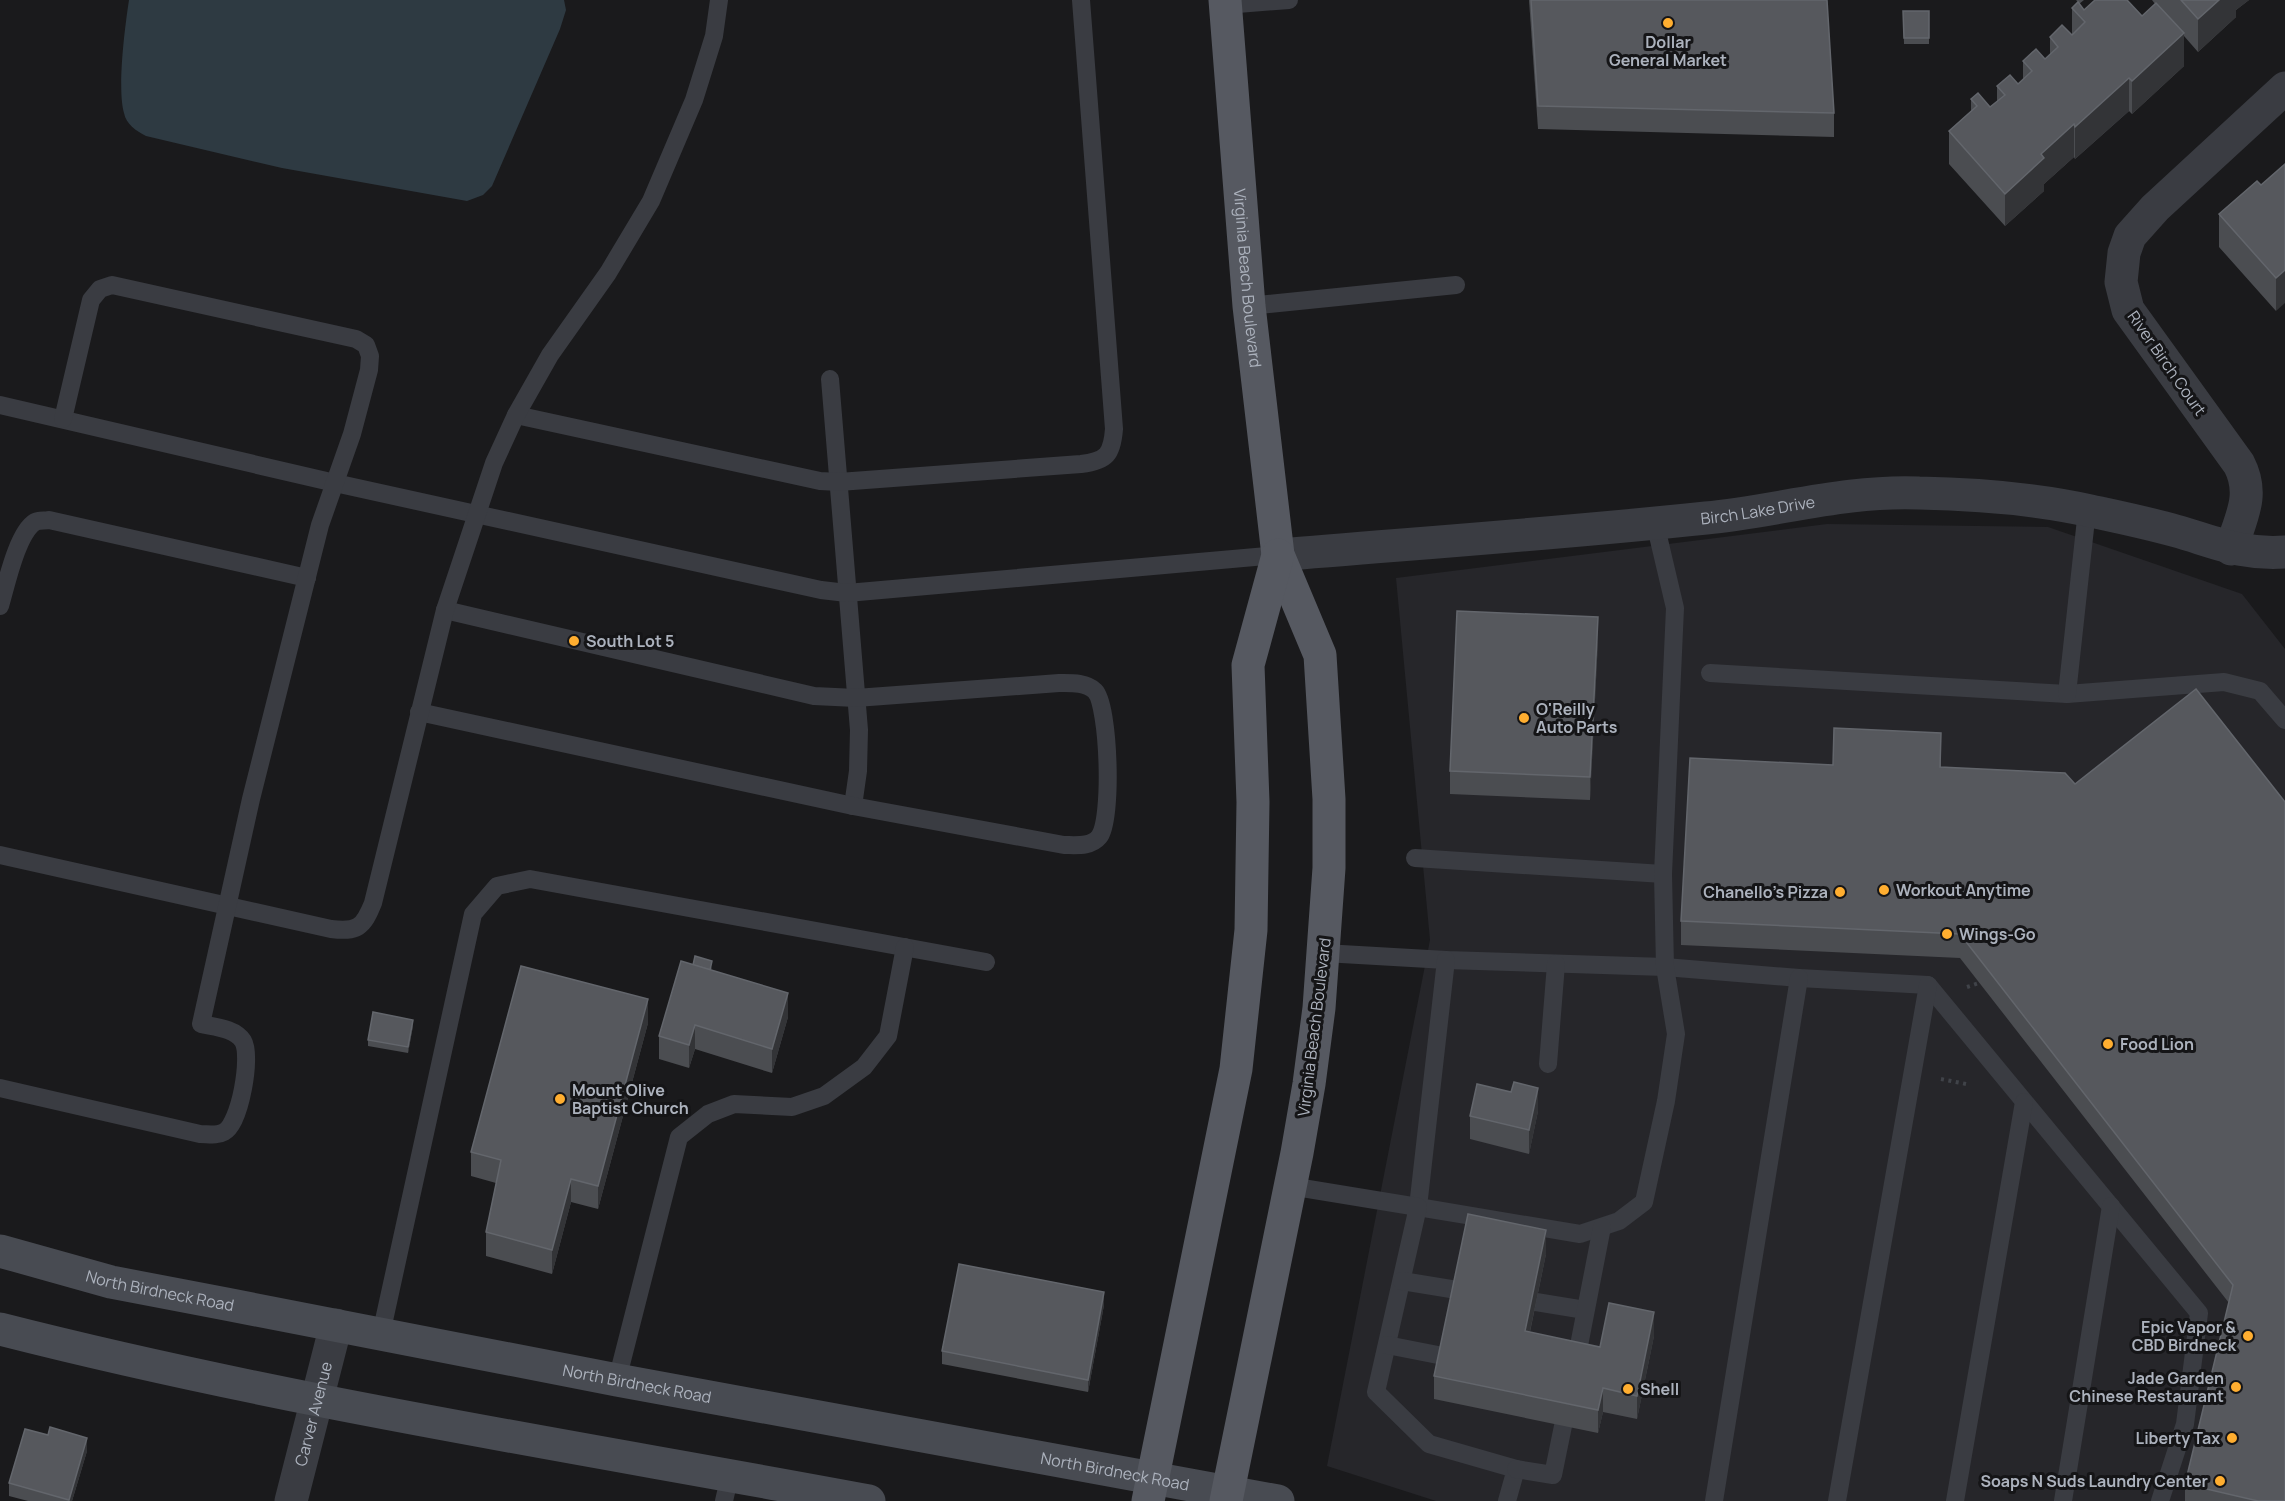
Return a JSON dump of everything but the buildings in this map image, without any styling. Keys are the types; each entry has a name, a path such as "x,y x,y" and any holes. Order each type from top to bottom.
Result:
{"main road":[{"name":"Virginia Beach Boulevard","path":"1225,2 1249,306 1278,555 1320,655 1329,811 1329,868 1324,953 1309,1084 1227,1496"},
{"name":"Virginia Beach Boulevard","path":"1150,1489 1236,1069 1251,930 1253,802 1248,665 1278,555"},
{"name":"North Birdneck Road","path":"0,1251 111,1282 617,1380 1150,1489 1278,1501"},
{"path":"0,1329 93,1353 727,1488 869,1501"}],"street":[{"name":"River Birch Court","path":"2231,549 2248,498 2245,476 2239,464 2128,310 2121,282 2124,253 2130,237 2155,208 2285,88"},
{"name":"Birch Lake Drive","path":"1278,555 1655,523 1745,514 1832,497 1917,493 2015,500 2087,510 2176,531 2231,549 2266,553 2285,552"},
{"name":"Carver Avenue","path":"291,1501 336,1325"}],"lane":[{"path":"0,855 227,907 347,931 359,928 373,903 445,610 494,463 516,415 550,355 608,273 651,201 694,100 714,36 719,0"},
{"path":"516,415 803,478 839,482 1095,462 1106,456 1113,445 1114,429 1081,0"},
{"path":"1225,2 1289,0"},
{"path":"0,1088 201,1134 214,1135 224,1132 233,1125 238,1112 246,1051 243,1040 229,1030 201,1024 251,799 320,525 352,434 369,370 370,356 366,345 344,336 112,285 100,289 91,300 63,419"},
{"path":"1249,306 1456,285"},
{"path":"830,379 859,751 853,806"},
{"path":"0,405 795,586 847,593 1278,555"},
{"path":"2067,694 2087,510"},
{"path":"0,606 20,543 27,530 36,522 50,520 307,578"},
{"path":"1290,1186 1580,1234 1619,1221 1644,1202 1666,1101 1676,1034 1665,967 1663,874 1675,608 1655,523"},
{"path":"419,712 853,806 1064,845 1091,843 1100,836 1104,826 1109,789 1103,711 1095,691 1087,685 1059,683 855,698 814,696 445,610"},
{"path":"1710,673 2067,694 2224,682 2259,691 2285,720"},
{"path":"1415,858 1663,874"},
{"path":"381,1334 473,914 497,886 530,879 986,962"},
{"path":"617,1380 679,1137 708,1114 734,1104 792,1107 824,1096 864,1067 888,1036 905,947"},
{"path":"1324,953 1446,960 1665,967 1799,978 1928,985 2199,1313 2185,1424 2160,1501"},
{"path":"1446,960 1418,1207 1376,1392 1430,1444 1516,1469 1553,1475 1563,1426"},
{"path":"1548,1064 1556,964"},
{"path":"1714,1501 1799,978"},
{"path":"1837,1501 1928,985"},
{"path":"1955,1501 2024,1102"},
{"path":"2063,1501 2111,1206"},
{"path":"1575,1366 1602,1227"},
{"path":"1401,1281 1457,1290"},
{"path":"1536,1302 1585,1310"},
{"path":"1387,1345 1443,1356"},
{"path":"1507,1501 1516,1469"}],"shaded area":[{"path":"129,0 564,0 566,10 560,29 492,186 483,195 467,201 282,168 142,134 127,121 122,102 122,57"},
{"path":"1827,524 2048,527 2242,594 2285,649 2285,1501 1436,1501 1327,1466 1430,940 1396,578"}],"place":[{"name":"Dollar General Market","path":"1668,23"},
{"name":"South Lot 5","path":"574,641"},
{"name":"O'Reilly Auto Parts","path":"1524,718"},
{"name":"Workout Anytime","path":"1884,890"},
{"name":"Chanello's Pizza","path":"1840,892"},
{"name":"Wings-Go","path":"1947,934"},
{"name":"Food Lion","path":"2108,1044"},
{"name":"Mount Olive Baptist Church","path":"560,1099"},
{"name":"Epic Vapor & CBD Birdneck","path":"2248,1336"},
{"name":"Jade Garden Chinese Restaurant","path":"2236,1387"},
{"name":"Shell","path":"1628,1389"},
{"name":"Liberty Tax","path":"2232,1438"},
{"name":"Soaps N Suds Laundry Center","path":"2220,1481"}]}
